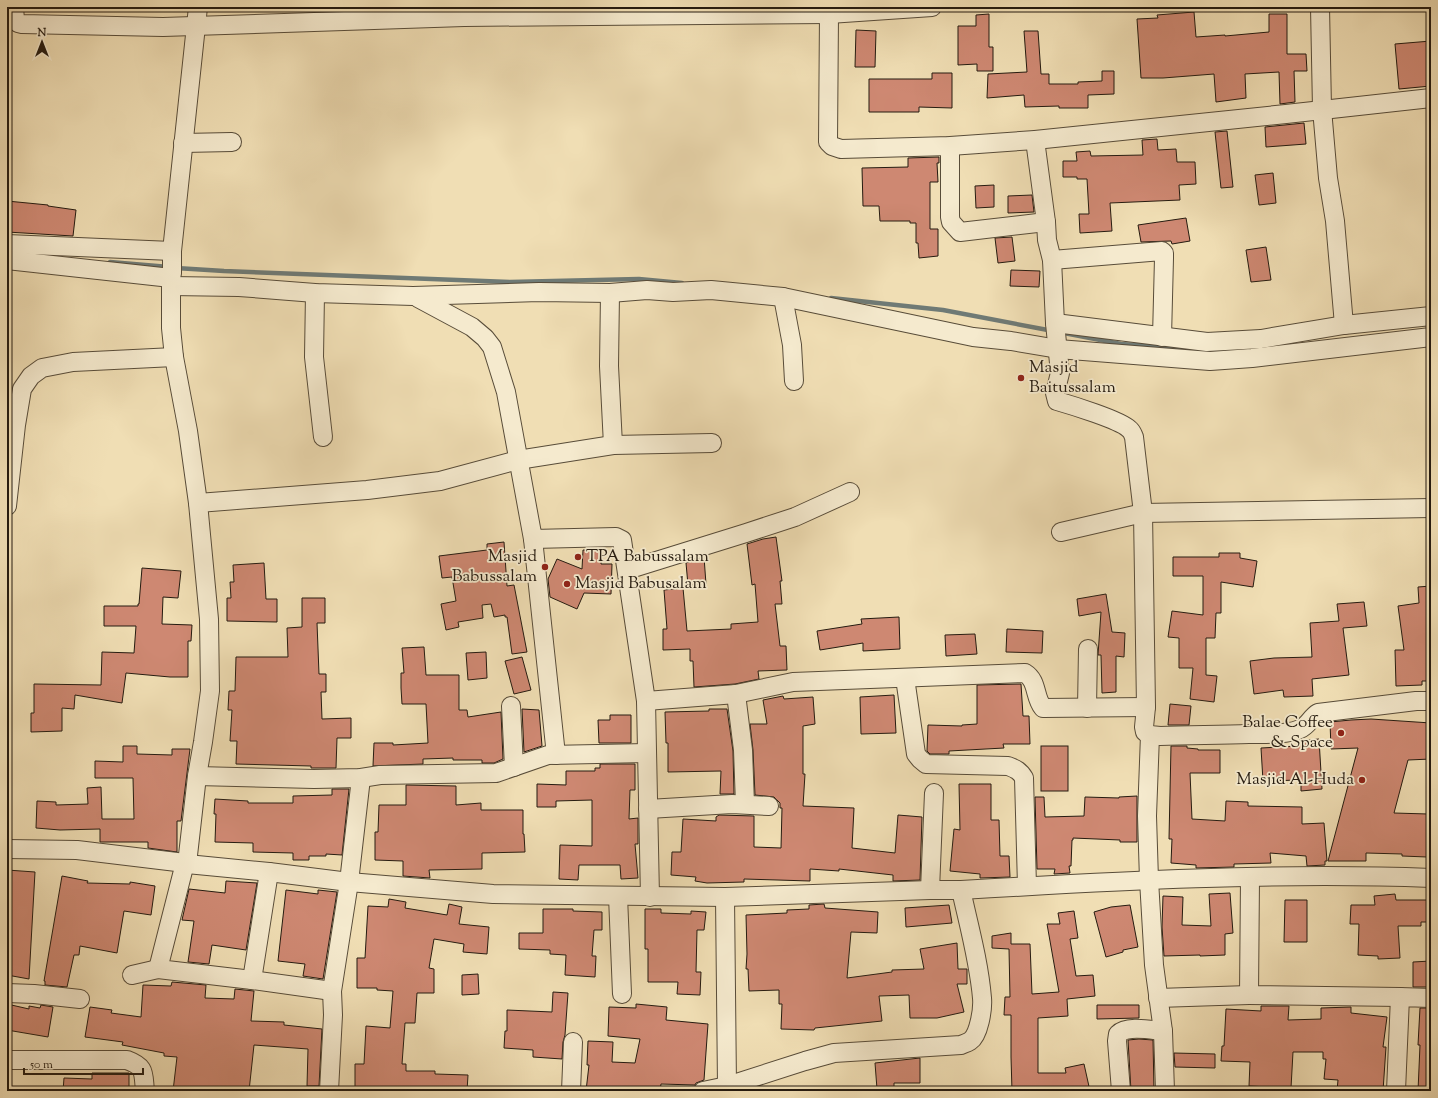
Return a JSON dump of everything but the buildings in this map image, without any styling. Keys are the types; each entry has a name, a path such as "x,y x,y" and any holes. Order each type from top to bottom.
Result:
{"street":[{"path":"14,7 15,20 22,24 164,27 464,12 829,14 932,7"},
{"path":"158,969 186,863 196,776 203,742 210,691 209,619 198,503 188,431 174,357 171,328 171,269 198,7"},
{"path":"1320,7 1322,109 1328,178 1335,221 1344,325"},
{"path":"829,14 828,142 832,146 841,149 950,146 1035,140 1431,98"},
{"path":"1035,140 1047,240 1052,260 1056,336 1060,373 1055,393 1057,401 1122,424 1130,430 1134,437 1143,513 1146,707 1145,732 1150,735 1266,734 1291,732 1301,729 1308,724 1312,716 1318,713 1416,701 1431,701"},
{"path":"183,143 232,142"},
{"path":"950,146 950,217 951,222 960,232 1046,222"},
{"path":"7,244 171,269 239,288 315,293 414,296 539,292 610,293 647,290 673,292 711,290 783,297 973,337 1011,340 1056,336 1162,337 1207,342 1261,339 1344,325 1431,316"},
{"path":"1052,260 1162,251 1164,253 1164,258 1162,337"},
{"path":"7,260 171,269"},
{"path":"315,293 314,357 323,437"},
{"path":"610,293 609,366 613,445"},
{"path":"414,296 472,327 485,338 492,347 506,392 533,539 535,557 525,558 539,641 552,755"},
{"path":"783,297 792,345 794,381"},
{"path":"1056,336 1210,361 1252,358 1431,337"},
{"path":"7,506 14,440 22,389 31,376 42,368 73,362 174,357"},
{"path":"198,503 367,490 440,481 518,460 613,445 712,443"},
{"path":"626,570 795,517 850,492"},
{"path":"1061,532 1143,513 1431,508"},
{"path":"533,539 620,538 622,540 646,701 650,897"},
{"path":"1087,708 1088,649"},
{"path":"646,701 736,694 793,682 1025,674 1033,681 1039,703 1043,708 1146,707"},
{"path":"905,678 916,754 926,764 1008,766 1021,772 1024,778 1027,886"},
{"path":"736,694 743,750 745,804"},
{"path":"511,706 514,767"},
{"path":"1150,735 1147,816 1149,880 1154,965 1163,1031 1165,1091"},
{"path":"196,776 314,779 361,778 380,775 496,773 552,755 647,753"},
{"path":"329,1091 333,1015 332,991 349,882 361,778"},
{"path":"930,890 934,794"},
{"path":"648,810 745,804 769,806"},
{"path":"7,849 77,850 349,882 493,894 725,897 961,890 1191,878 1250,878 1328,875 1431,878"},
{"path":"252,980 269,872"},
{"path":"1249,995 1250,878"},
{"path":"703,1091 727,1086 805,1060 834,1053 961,1044 970,1041 977,1030 982,1000 975,955 961,890"},
{"path":"618,896 622,994"},
{"path":"725,897 727,1086"},
{"path":"132,975 158,969 332,991"},
{"path":"7,992 80,999"},
{"path":"1158,998 1249,995 1431,998"},
{"path":"1396,1091 1400,997"},
{"path":"1121,1091 1117,1041 1118,1034 1124,1030 1132,1029 1163,1031"},
{"path":"571,1091 573,1042"},
{"path":"7,1060 127,1060 141,1067 145,1091"}],"waterway":[{"path":"110,262 169,267"},
{"path":"176,268 510,282 639,279 682,283"},
{"path":"831,298 943,310 1053,331"},
{"path":"1064,333 1121,344 1195,349"},
{"path":"1233,349 1255,349"}],"place":[{"name":"Masjid Baitussalam","path":"1021,378"},
{"name":"TPA Babussalam","path":"578,557"},
{"name":"Masjid Babussalam","path":"545,567"},
{"name":"Masjid Babusalam","path":"567,584"},
{"name":"Balae Coffee & Space","path":"1341,733"},
{"name":"Masjid Al-Huda","path":"1362,780"}]}
